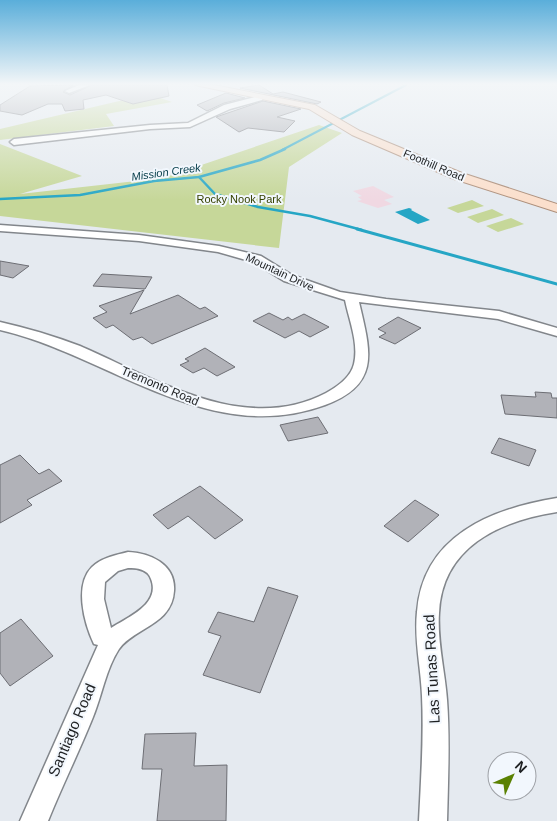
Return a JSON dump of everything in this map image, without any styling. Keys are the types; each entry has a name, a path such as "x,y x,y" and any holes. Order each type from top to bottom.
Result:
{"main road":[{"name":"Foothill Road","path":"340,123 356,133 458,176 557,208"}],"street":[{"path":"14,142 150,127 172,128 193,123"},
{"name":"Mountain Drive","path":"0,228 139,238 219,249 257,259 303,284 351,298 499,315 557,332"},
{"name":"Tremonto Road","path":"0,326 48,339 201,404 233,411 277,412 302,407 330,397 344,389 356,376 362,362 362,352 351,298"},
{"name":"Las Tunas Road","path":"434,821 435,707 428,628 429,600 434,582 446,559 470,535 492,522 514,513 557,505"},
{"name":"Santiago Road","path":"34,821 57,765 81,716 99,665 112,641"}],"shaded area":[{"path":"373,186 394,197 384,200 392,204 378,208 357,201 362,200 358,197 362,196 353,191"}],"green space":[{"path":"24,123 112,123 114,126 0,140 0,129"},
{"name":"Rocky Nook Park","path":"319,125 342,133 289,167 279,248 0,216 0,144 82,176 20,194 163,178"},
{"path":"472,200 484,206 458,213 447,208"},
{"path":"492,209 504,215 478,223 467,217"},
{"path":"511,218 524,224 498,232 486,226"}],"water":[{"path":"409,208 430,220 418,224 395,212"}],"building":[{"path":"226,123 293,123 284,132 248,128 239,132"},
{"path":"0,261 29,266 13,278 0,275"},
{"path":"102,274 152,277 145,289 93,286"},
{"path":"144,290 130,314 178,295 200,309 205,307 218,316 152,344 142,337 133,340 113,325 106,328 93,318 107,312 99,306"},
{"path":"269,313 283,320 288,317 292,320 304,314 329,327 310,337 299,331 285,338 253,321"},
{"path":"398,317 421,328 395,344 379,337 386,333 378,329"},
{"path":"205,348 235,367 217,376 204,368 193,373 180,365 189,361 185,359"},
{"path":"535,392 551,393 552,398 557,398 557,418 505,414 501,395 536,397"},
{"path":"318,417 328,433 288,441 280,425"},
{"path":"499,438 536,450 529,466 491,453"},
{"path":"20,455 39,474 49,469 62,481 27,500 32,505 0,523 0,465"},
{"path":"200,486 243,520 215,539 188,516 168,529 153,515"},
{"path":"415,500 439,515 408,542 384,526"},
{"path":"268,587 298,596 260,693 203,675 221,636 208,632 218,612 254,622"},
{"path":"21,619 53,656 10,686 0,673 0,633"},
{"path":"196,733 194,766 227,765 226,821 157,821 162,769 142,769 145,734"}],"waterway":[{"name":"Mission Creek","path":"282,150 333,123"},
{"name":"Mission Creek","path":"199,177 260,160 285,149"},
{"name":"Mission Creek","path":"0,199 80,195 154,181 199,177"},
{"path":"199,177 215,194 258,207 310,216 362,230"},
{"path":"357,229 557,284"}]}
